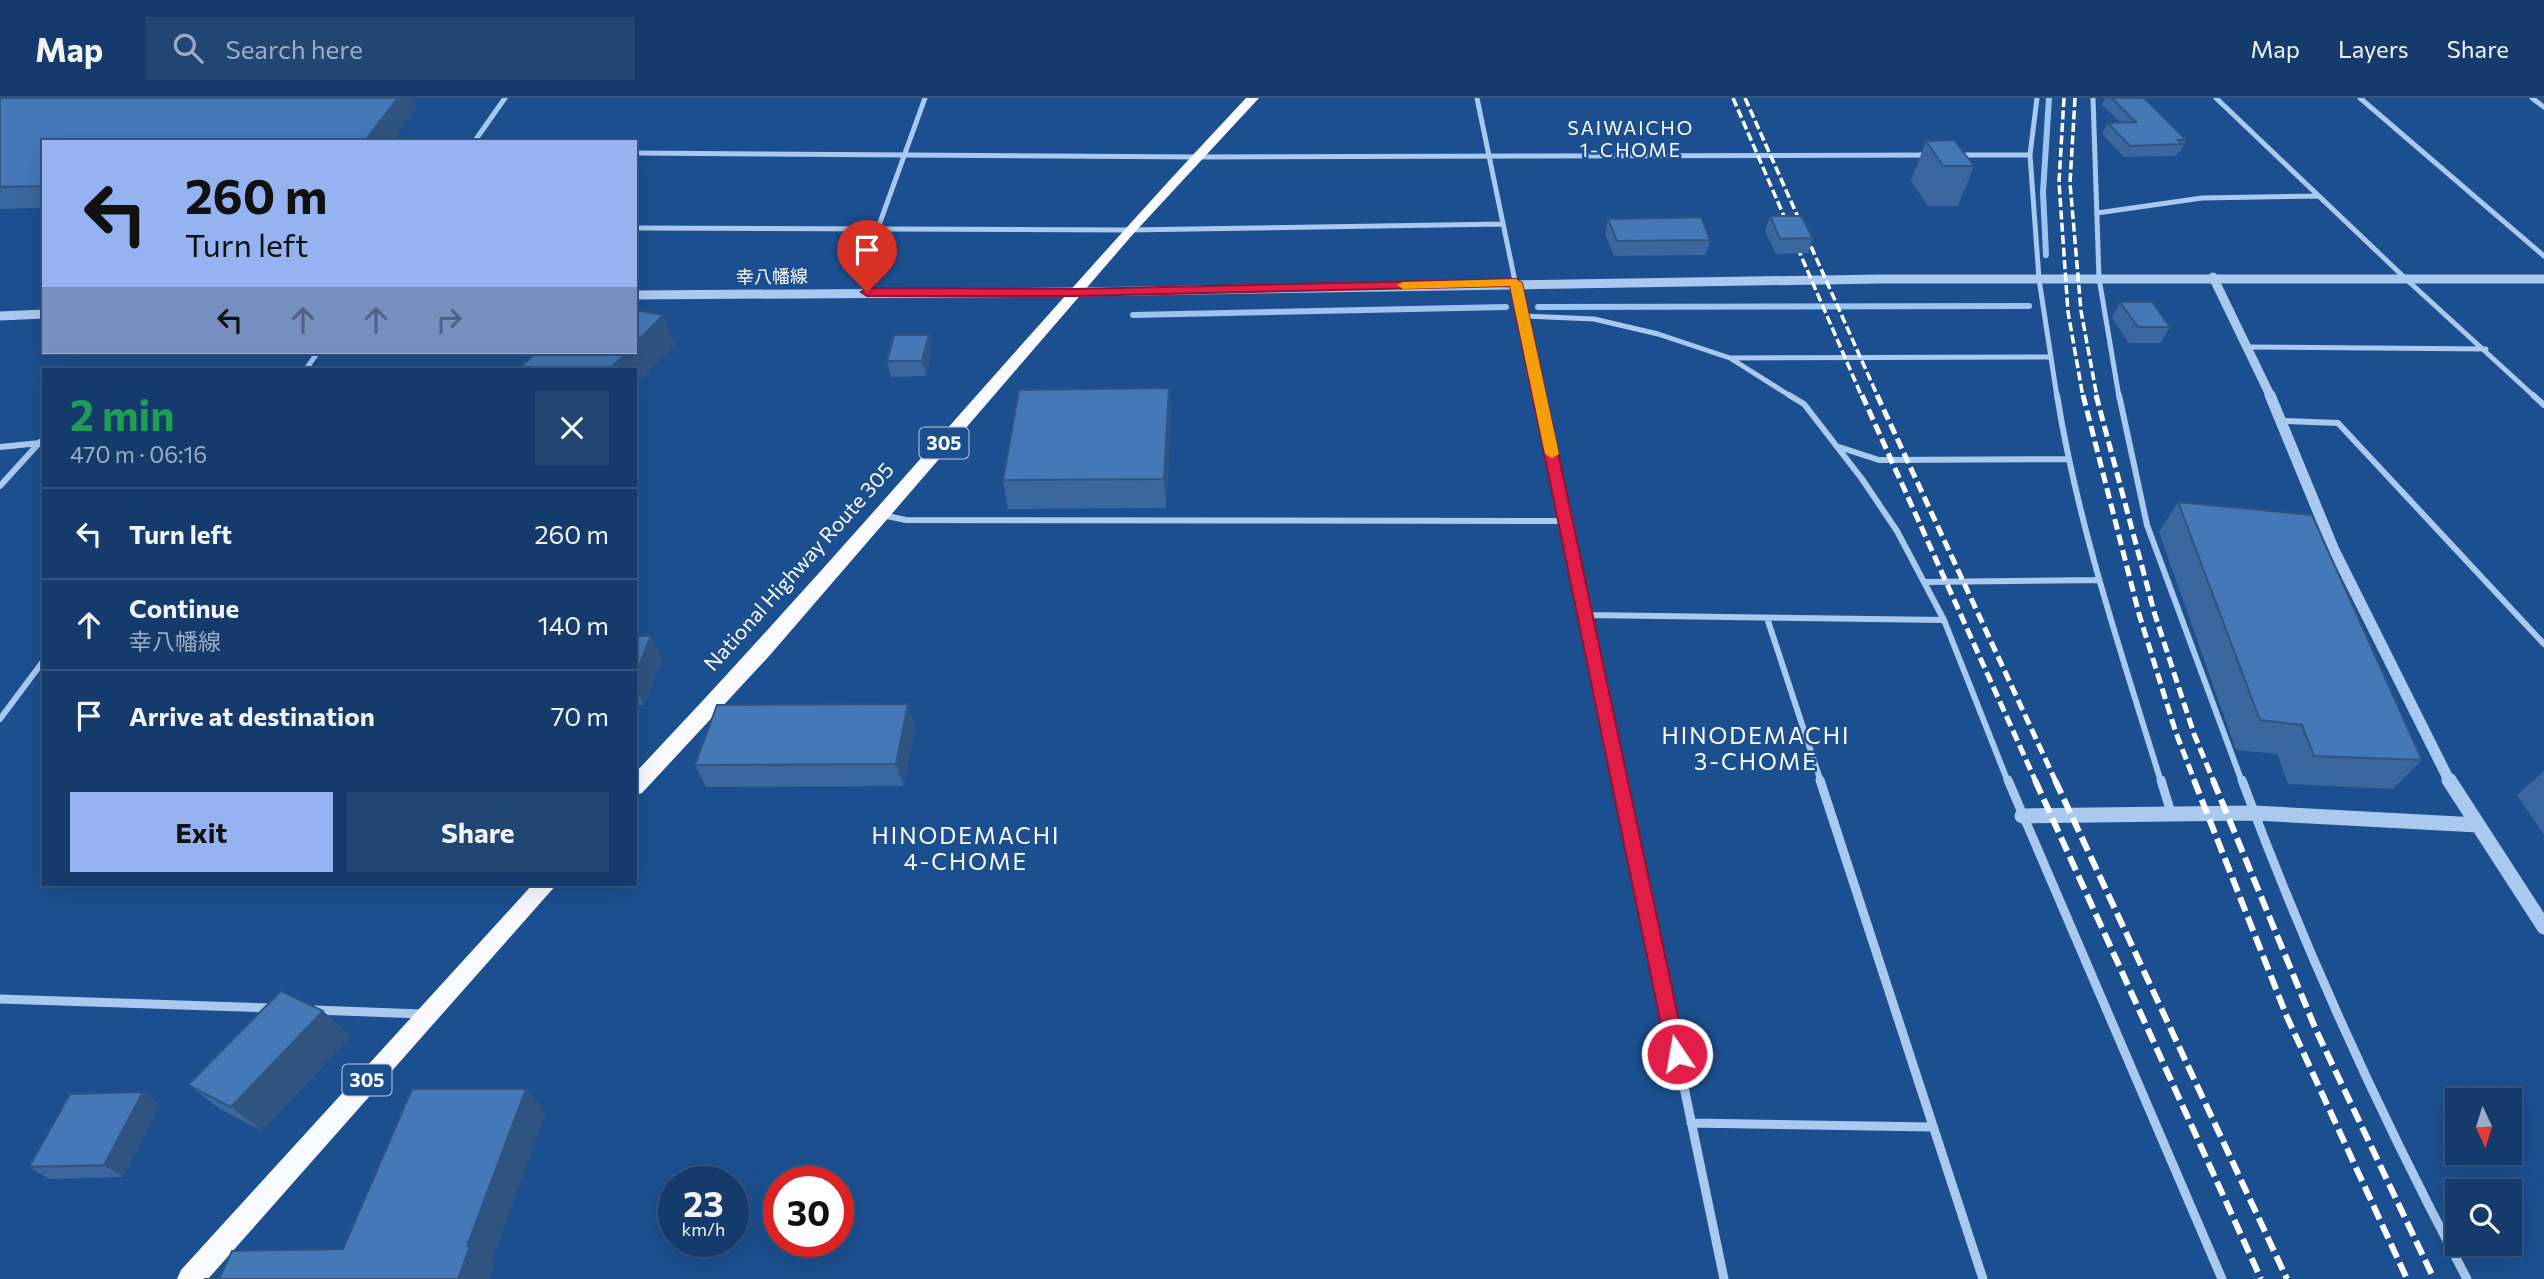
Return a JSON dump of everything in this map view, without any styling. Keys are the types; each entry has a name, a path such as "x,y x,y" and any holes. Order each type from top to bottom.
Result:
{"highway":[{"name":"National Highway Route 305","path":"637,785 763,650 1129,230 1253,98"},
{"name":"305","path":"190,1279 544,886"}],"street":[{"path":"475,140 505,98"},
{"path":"877,228 925,98"},
{"path":"1477,98 1724,1279"},
{"path":"2037,98 2030,155 2039,279 2049,357 2067,459 2099,580 2171,813"},
{"path":"2093,98 2099,278 2110,359 2147,525 2254,813 2313,956 2424,1198 2467,1279"},
{"path":"2216,98 2406,279 2486,349 2544,405"},
{"path":"2360,98 2544,256"},
{"path":"2532,98 2544,107"},
{"path":"637,153 1199,157 1489,154 1933,155"},
{"path":"1947,155 2030,155"},
{"path":"2097,213 2202,198 2320,196"},
{"path":"637,228 1129,230 1503,225"},
{"name":"幸八幡線","path":"637,295 1076,292 1516,283 2099,278 2544,279"},
{"path":"2213,278 2283,421 2334,551 2444,772 2544,927"},
{"path":"0,316 42,314"},
{"path":"1522,316 1594,319 1658,334 1730,358 1804,404 1839,447 1897,531 1944,620 2022,816 2221,1279"},
{"path":"2246,346 2486,349"},
{"path":"1730,358 2049,357"},
{"path":"2283,421 2338,423 2544,644"},
{"path":"0,447 42,442"},
{"path":"0,486 42,442"},
{"path":"1839,447 1879,460 2067,459"},
{"path":"881,515 905,520 1567,521"},
{"path":"1924,582 2099,580"},
{"path":"1587,615 1944,620"},
{"path":"1767,618 1983,1279"},
{"path":"0,719 42,663"},
{"path":"2022,816 2254,813 2478,825"},
{"path":"0,999 278,1008"},
{"path":"304,1009 426,1014"},
{"path":"1691,1123 1932,1127"}],"building":[{"path":"0,98 398,98 366,140 42,140 42,186 0,187"},
{"path":"2112,98 2144,98 2186,140 2178,140 2182,144 2130,146 2108,123 2136,122"},
{"path":"1954,140 1974,166 1943,166 1926,141"},
{"path":"1770,216 1801,216 1813,238 1780,239"},
{"path":"1701,217 1710,240 1617,241 1608,219 1670,218"},
{"path":"2120,302 2152,302 2170,327 2138,327"},
{"path":"637,310 663,315 637,342"},
{"path":"894,335 929,335 922,361 887,361"},
{"path":"535,354 625,354 611,368 519,368"},
{"path":"1169,388 1164,479 1003,480 1019,390"},
{"path":"2178,502 2312,515 2422,760 2314,756 2302,725 2260,720"},
{"path":"637,636 651,636 637,670"},
{"path":"908,704 896,764 695,765 717,705"},
{"path":"281,991 323,1011 231,1107 188,1085"},
{"path":"412,1089 526,1089 467,1246 470,1246 458,1279 219,1279 232,1251 343,1249"},
{"path":"143,1092 104,1165 29,1167 70,1094"}],"waterway":[{"path":"2046,255 2043,192 2049,98"},
{"path":"1538,307 2029,306"},
{"path":"1133,315 1506,307"}],"railway":[{"path":"1733,98 1862,397"},
{"path":"1745,98 1878,397"},
{"path":"2064,98 2059,182 2068,312 2083,397"},
{"path":"2075,98 2070,183 2081,311 2097,397"},
{"path":"1862,395 2036,782"},
{"path":"1877,395 2056,782"},
{"path":"2083,395 2139,614 2176,733 2195,782"},
{"path":"2096,395 2155,615 2194,734 2214,782"},
{"path":"2035,780 2261,1279"},
{"path":"2055,780 2287,1279"},
{"path":"2194,780 2287,1017 2407,1279"},
{"path":"2213,780 2316,1030 2434,1279"}],"slow traffic":[{"path":"1403,285 1516,283 1552,454"}],"district":[{"name":"SAIWAICHO 1-CHOME","path":"1631,139"},
{"name":"HINODEMACHI 3-CHOME","path":"1756,749"},
{"name":"HINODEMACHI 4-CHOME","path":"966,849"}],"route":[{"path":"867,292 1076,292 1516,283 1677,1054"}]}
